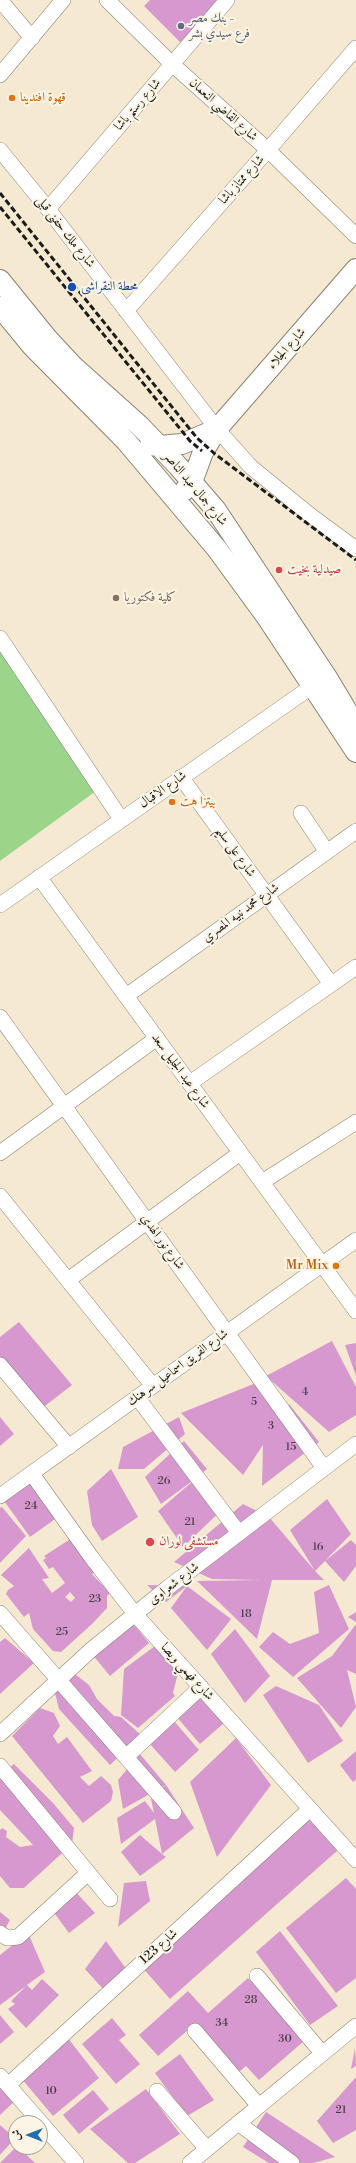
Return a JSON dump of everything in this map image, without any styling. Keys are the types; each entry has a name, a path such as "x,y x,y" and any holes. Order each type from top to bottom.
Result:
{"main road":[{"name":"شارع الجلاء","path":"192,482 203,452 217,429 356,269"},
{"name":"شارع جمال عبد الناصر","path":"0,280 26,314 63,355 159,446 216,510 320,680 356,752"},
{"name":"شارع جمال عبد الناصر","path":"1,312 32,346 126,441 176,499 217,549 266,616 320,680 356,726"},
{"name":"شارع الجلاء","path":"126,441 159,446 182,444 217,429"},
{"path":"176,499 192,482"}],"street":[{"path":"0,0 32,38"},
{"path":"0,75 64,0"},
{"name":"شارع القاضي النعمان","path":"107,0 172,64 268,150 356,236"},
{"name":"شارع رستم باشا","path":"48,209 228,0"},
{"name":"شارع ممتاز باشا","path":"126,310 356,48"},
{"name":"شارع ملك حفنى قبلى","path":"0,150 48,209 217,429 251,467 310,515 356,549"},
{"path":"0,638 121,819"},
{"name":"شارع الاقبال","path":"0,904 320,680"},
{"name":"شارع على سليم","path":"181,777 331,984"},
{"path":"301,813 327,852"},
{"name":"شارع محمد نبيه المصري","path":"126,996 356,831"},
{"name":"شارع عبد الجليل سعد","path":"39,877 356,1311"},
{"path":"190,1083 356,967"},
{"name":"شارع نور الهدي","path":"0,1017 324,1468"},
{"path":"0,1154 156,1038"},
{"path":"262,1182 356,1122"},
{"path":"68,1280 240,1153"},
{"path":"0,1196 153,1386"},
{"name":"شارع الفريق اسماعيل سرهنك","path":"0,1496 356,1240"},
{"path":"0,1365 69,1447"},
{"path":"137,1397 239,1533"},
{"name":"شارع شعراوى","path":"0,1734 92,1649 239,1533 356,1444"},
{"name":"شارع فهمي ويصا","path":"32,1474 92,1558 135,1614 356,1860"},
{"path":"0,1613 174,1812"},
{"path":"126,1757 201,1687"},
{"path":"0,1766 110,1899"},
{"name":"شارع 123","path":"4,2080 310,1808"},
{"path":"0,1933 8,1938 18,1937 88,1873"},
{"path":"257,1976 322,2053"},
{"path":"190,2163 356,2026"},
{"path":"195,2031 259,2106"},
{"path":"4,2080 76,2163"},
{"path":"156,2091 207,2149"},
{"path":"238,2123 292,2163"}],"green space":[{"path":"0,651 96,791 0,861"}],"building":[{"name":"بنك مصر - فرع سيدي بشر","path":"150,0 219,0 183,45 144,6"},
{"path":"19,1322 72,1385 41,1409 0,1359 0,1337"},
{"path":"332,1341 356,1387 356,1415 329,1432 266,1376"},
{"path":"356,1343 356,1376 345,1345"},
{"path":"256,1383 280,1418 289,1404 319,1442 262,1486 263,1445 243,1475 181,1413"},
{"path":"0,1417 14,1434 0,1446"},
{"path":"179,1417 185,1434 144,1469 118,1469 123,1447"},
{"path":"184,1441 207,1469 202,1473 227,1505 183,1547 158,1511 199,1476 161,1504 145,1477"},
{"path":"111,1469 138,1517 102,1541 92,1525 87,1491"},
{"path":"30,1479 58,1517 30,1537 2,1498"},
{"path":"327,1499 351,1534 315,1571 290,1530"},
{"path":"243,1504 269,1517 324,1580 272,1580 257,1639 197,1581 261,1580 212,1579 174,1562"},
{"path":"2,1507 26,1536 0,1563 0,1508"},
{"path":"72,1538 95,1572 92,1574 110,1593 107,1596 107,1608 61,1652 53,1651 33,1629 29,1613 24,1617 6,1594 8,1590 14,1586 1,1575 29,1548 49,1578 42,1579 52,1593 65,1583 53,1567 49,1569 43,1560 46,1558 44,1556","holes":["70,1592 75,1598 71,1602 65,1597"]},
{"path":"351,1540 356,1545 356,1566 344,1582 325,1561"},
{"path":"147,1585 187,1586 166,1602"},
{"path":"329,1585 349,1629 293,1677 259,1647 273,1632 290,1644 319,1633 314,1592"},
{"path":"187,1586 231,1619 207,1650 171,1608"},
{"path":"356,1612 356,1622 348,1617"},
{"path":"131,1621 149,1643 110,1676 92,1654"},
{"path":"356,1624 356,1674 347,1670 356,1707 341,1728 297,1678 332,1656"},
{"path":"235,1629 270,1676 245,1703 211,1654"},
{"path":"5,1638 34,1663 0,1694 0,1642"},
{"path":"155,1646 178,1673 173,1693 175,1696 138,1728 121,1715 124,1669"},
{"path":"75,1674 89,1685 97,1699 114,1716 121,1717 141,1735 110,1765 59,1709 55,1693"},
{"path":"276,1686 319,1705 343,1741 308,1763 263,1695"},
{"path":"199,1694 224,1723 200,1744 175,1715"},
{"path":"40,1708 54,1713 60,1726 53,1736 58,1744 67,1737 92,1771 80,1777 89,1786 101,1776 111,1785 113,1792 111,1801 83,1823 12,1736"},
{"path":"174,1721 199,1750 175,1772 149,1743"},
{"path":"236,1738 271,1785 217,1857 190,1782"},
{"path":"356,1751 356,1779 353,1782 340,1765"},
{"path":"140,1754 166,1785 123,1809 118,1780"},
{"path":"14,1764 53,1803 74,1828 72,1844 24,1888 10,1888 0,1876 0,1830 2,1828 7,1831 6,1837 20,1847 33,1845 0,1810 0,1776"},
{"path":"166,1785 194,1828 162,1854 155,1819 121,1844 117,1818 145,1801 154,1813 151,1799"},
{"path":"309,1817 338,1850 170,1999 141,1966"},
{"path":"140,1835 166,1857 140,1876 121,1852"},
{"path":"346,1878 356,1889 356,1978 336,1993 286,1928"},
{"path":"146,1881 150,1901 118,1927 124,1883"},
{"path":"74,1890 95,1913 69,1933 52,1910"},
{"path":"0,1912 10,1920 0,1938"},
{"path":"280,1931 338,2006 310,2025 256,1952"},
{"path":"28,1933 45,1972 27,1985 32,1990 42,1979 59,1995 26,2028 8,2009 15,2004 11,2001 26,1986 0,2005 0,1955"},
{"path":"106,1941 127,1970 104,1990 85,1969"},
{"path":"248,1978 304,2041 259,2080 246,2066 239,2072 196,2023 158,2056 139,2035 188,1991 208,2013"},
{"path":"0,2015 14,2032 0,2044"},
{"path":"112,2018 126,2035 119,2040 140,2064 116,2084 82,2044"},
{"path":"67,2037 99,2078 53,2116 21,2078"},
{"path":"355,2048 356,2066 351,2069"},
{"path":"180,2054 214,2100 187,2116 155,2073"},
{"path":"356,2077 356,2130 333,2143 317,2121"},
{"path":"0,2081 17,2099 0,2115"},
{"path":"146,2089 180,2134 135,2163 128,2163 90,2129"},
{"path":"93,2090 109,2109 79,2134 63,2115"},
{"path":"266,2112 335,2157 313,2163 269,2163 243,2147"},
{"path":"0,2125 8,2132 8,2146 0,2155"},
{"path":"8,2155 26,2155 35,2163 0,2163"}],"railway":[{"path":"0,193 197,438 215,454 356,560"},
{"path":"0,207 190,441 202,451"}],"place":[{"name":"بنك مصر - فرع سيدي بشر","path":"181,26"},
{"name":"قهوة افندينا","path":"12,98"},
{"name":"محطة النقراشى","path":"72,287"},
{"name":"صيدلية بخيت","path":"279,570"},
{"name":"كلية فكتوريا","path":"116,598"},
{"name":"بيتزا هت","path":"172,802"},
{"name":"Mr Mix","path":"336,1266"},
{"name":"مستشفى لوران","path":"150,1542"}]}
